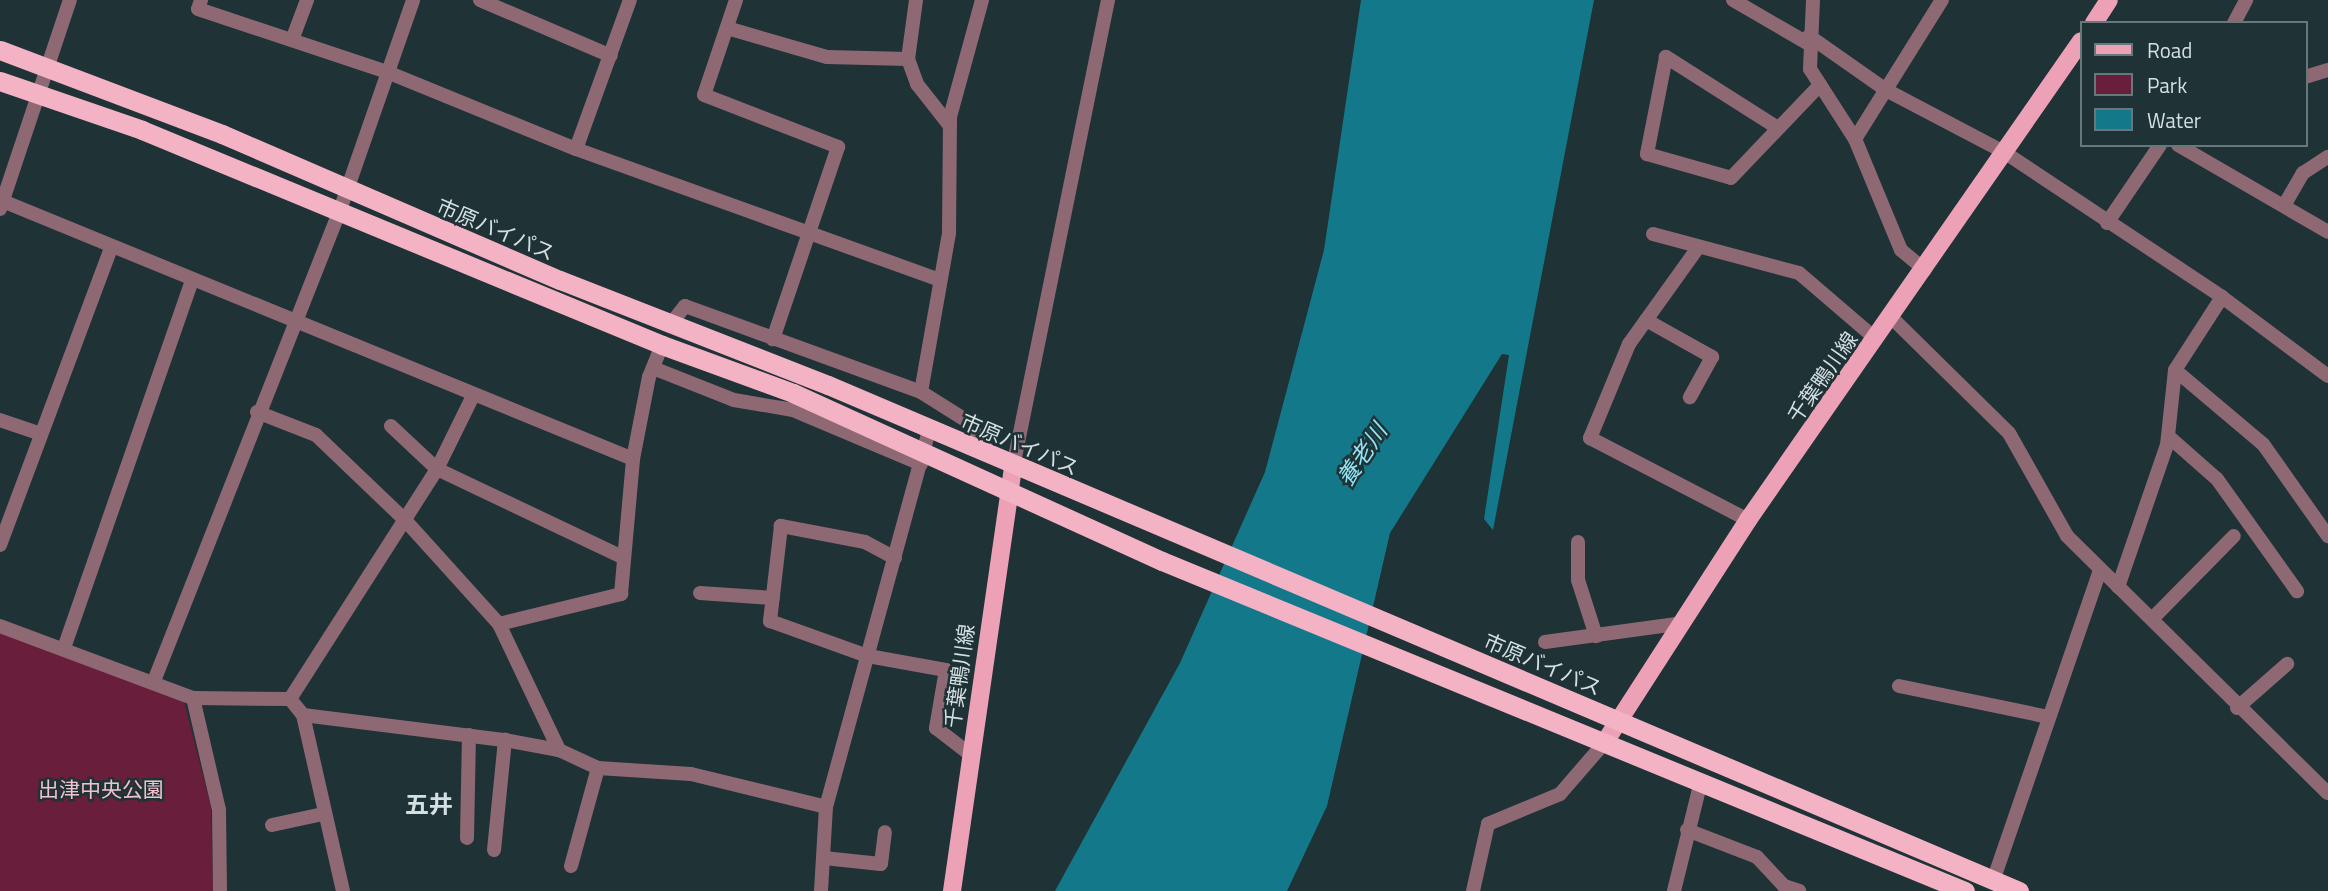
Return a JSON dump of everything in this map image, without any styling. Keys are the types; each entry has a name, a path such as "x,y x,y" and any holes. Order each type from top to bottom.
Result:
{"highway":[{"name":"市原バイパス","path":"0,50 222,134 346,190 670,325 1007,490 1163,561 1965,891"},
{"name":"市原バイパス","path":"0,81 340,210 662,345 925,448 991,457 2019,891"}],"main road":[{"path":"2095,21 2109,0"},
{"name":"千葉鴨川線","path":"1605,742 1748,520 1925,270 2080,42"},
{"name":"千葉鴨川線","path":"952,891 1007,490 1013,467"}],"street":[{"path":"70,0 1,204 112,246 191,283 292,321 472,398 633,459"},
{"path":"201,0 198,9 387,72 576,149 812,237 939,280"},
{"path":"292,40 307,0"},
{"path":"154,681 292,321 340,210 413,0"},
{"path":"480,0 518,7 611,56"},
{"path":"576,149 630,0"},
{"path":"736,0 704,95 838,147 812,237 773,340"},
{"path":"916,0 908,58 917,85 950,126"},
{"path":"921,392 949,233 950,126 982,0"},
{"path":"1013,467 1108,0"},
{"path":"1733,0 1809,40 1886,90 2004,152 2222,297 2328,376"},
{"path":"1813,0 1809,40 1810,69 1855,139 1900,250 1925,270"},
{"path":"1855,139 1942,0"},
{"path":"2235,21 2246,0"},
{"path":"727,28 827,57 908,58"},
{"path":"1778,128 1666,57 1647,154 1731,178 1820,85"},
{"path":"2307,76 2328,70"},
{"path":"2107,223 2159,147"},
{"path":"2182,147 2285,204 2328,232"},
{"path":"2285,204 2303,173 2328,157"},
{"path":"1653,234 1697,249 1799,273 1876,339"},
{"path":"0,545 38,433 112,246"},
{"path":"1697,249 1629,344 1590,438 1748,520"},
{"path":"64,648 191,283"},
{"path":"2118,587 2168,436 2175,370 2222,297"},
{"path":"670,325 685,306 921,392 967,421 991,457"},
{"path":"1891,317 2009,433 2067,536 2100,571 2153,618 2237,708 2328,793"},
{"path":"1646,320 1712,357 1689,397"},
{"path":"499,624 621,594 620,556 633,459 653,368 662,345"},
{"path":"653,368 734,400 793,410 925,448 826,807 821,891"},
{"path":"2175,370 2263,444 2328,536"},
{"path":"290,699 437,469 472,398"},
{"path":"257,412 316,435 405,520 499,624 559,750"},
{"path":"0,420 38,433"},
{"path":"391,426 437,469 620,556"},
{"path":"2168,436 2217,479 2297,591"},
{"path":"895,558 865,542 781,526 770,621 868,656 946,670 936,728 971,755"},
{"path":"2153,618 2234,536"},
{"path":"1578,542 1578,580 1596,636"},
{"path":"1993,881 2100,571"},
{"path":"700,593 773,598"},
{"path":"1545,642 1684,623"},
{"path":"0,626 154,681 192,698 290,699"},
{"path":"2237,708 2287,664"},
{"path":"1899,686 2049,716"},
{"path":"192,698 219,810 220,891"},
{"path":"290,699 303,715 323,814 343,891"},
{"path":"303,715 505,740 559,750 598,768 691,774 826,807"},
{"path":"467,838 469,735"},
{"path":"494,850 505,740"},
{"path":"1473,891 1488,824 1560,794 1605,742"},
{"path":"570,866 598,768"},
{"path":"1674,891 1700,781"},
{"path":"272,825 323,814"},
{"path":"1687,830 1757,857 1783,888 1799,891"},
{"path":"824,858 881,864 885,832"}],"green space":[{"name":"出津中央公園","path":"0,632 184,701 211,807 213,891 0,891"}],"water":[{"name":"養老川","path":"1361,0 1594,0 1493,530 1484,519 1509,355 1502,354 1390,533 1327,806 1287,891 1055,891 1180,663 1265,472 1324,250"}],"district":[{"name":"五井","path":"429,805"}]}
